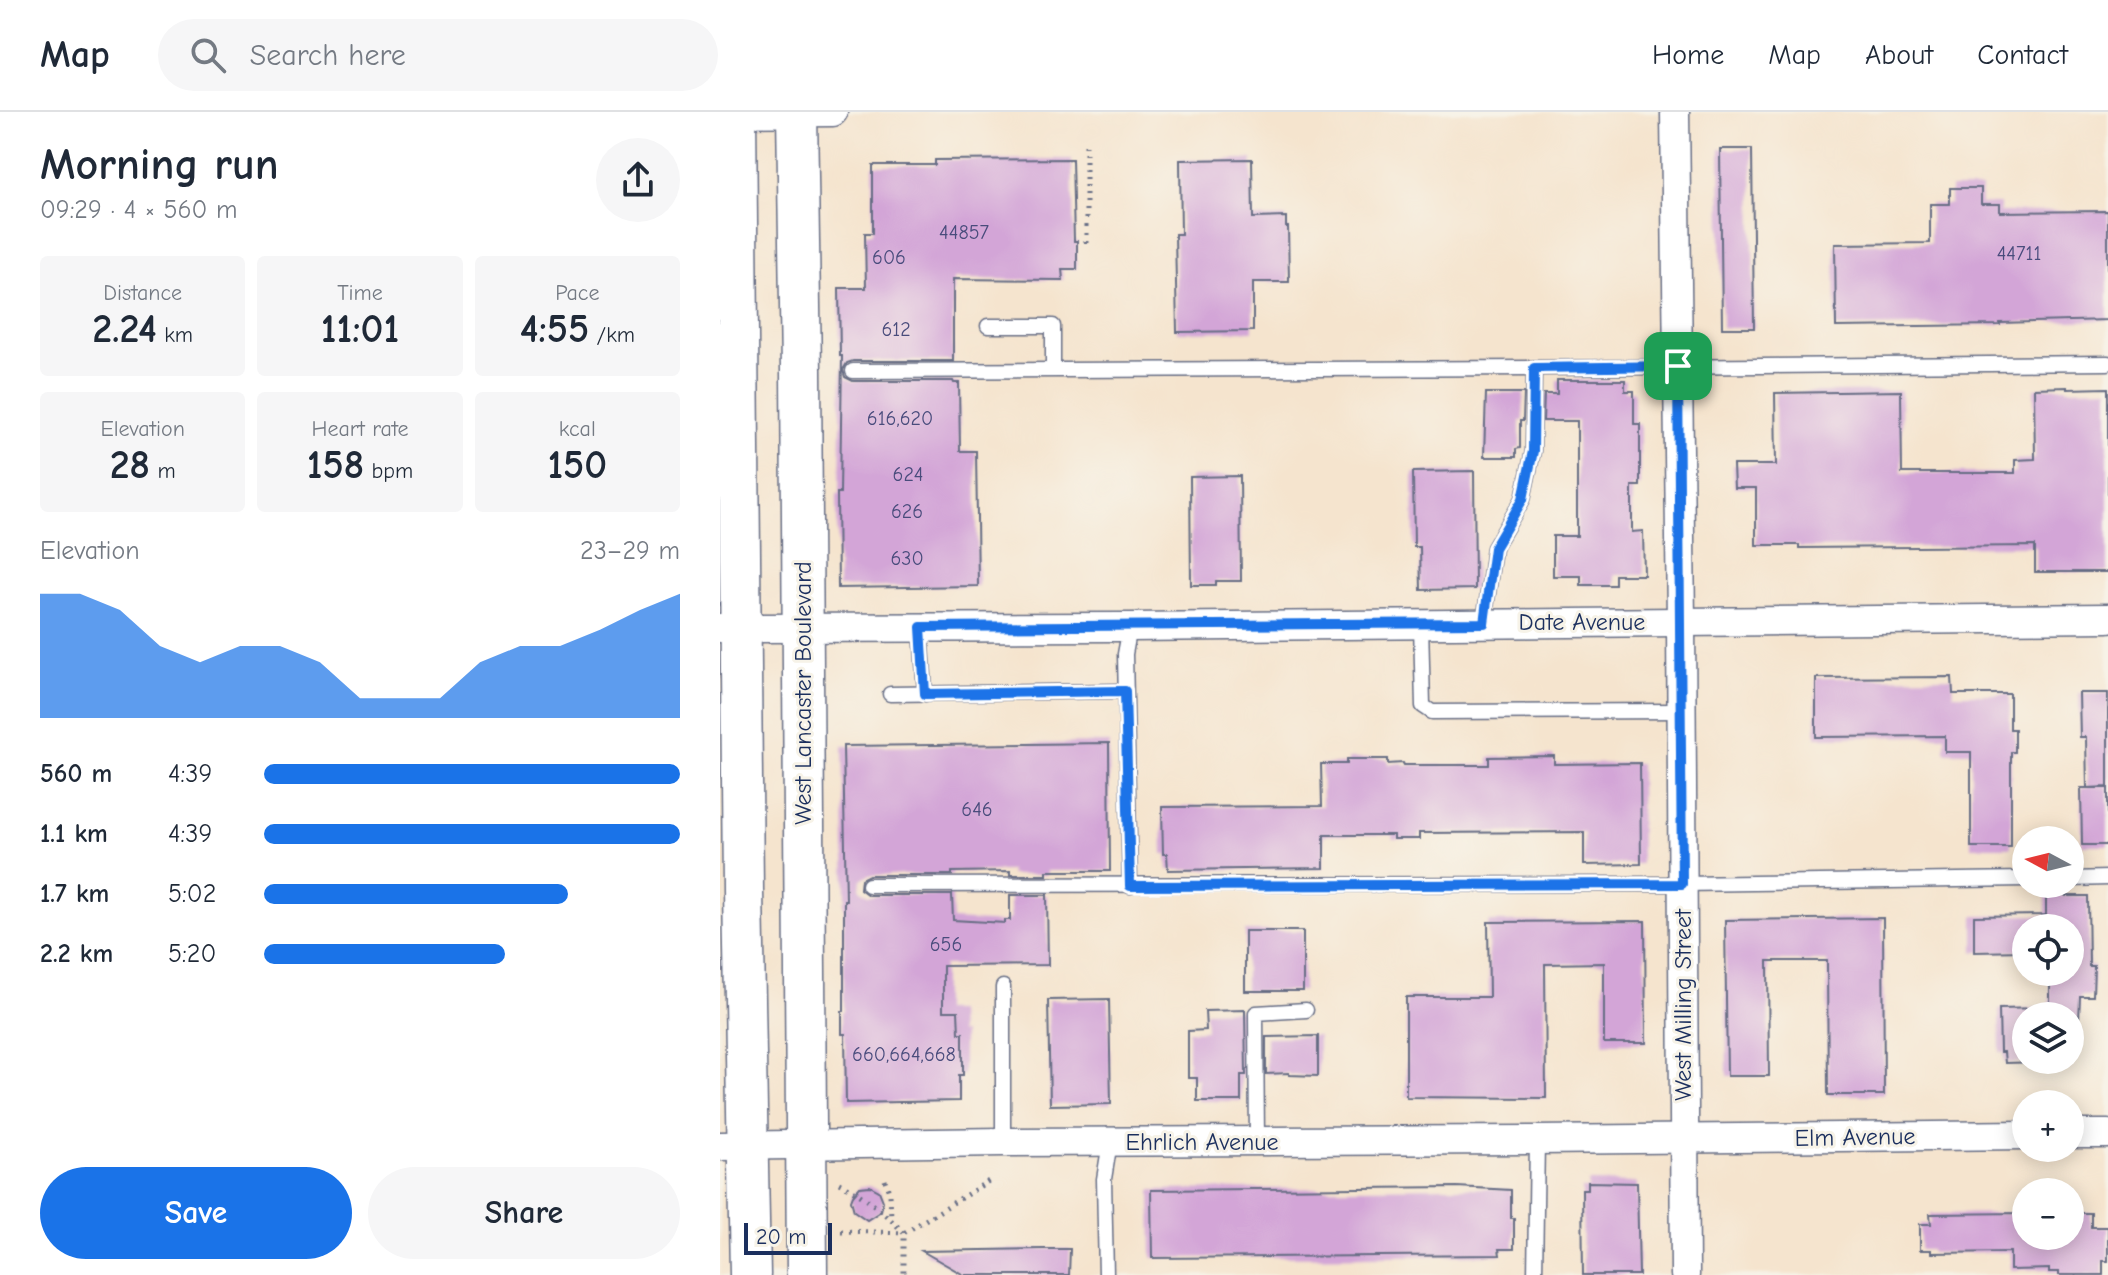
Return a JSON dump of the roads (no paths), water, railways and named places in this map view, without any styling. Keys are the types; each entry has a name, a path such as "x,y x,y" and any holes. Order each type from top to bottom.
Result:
{"street":[{"name":"West Lancaster Boulevard","path":"797,112 807,1275"},
{"path":"750,1275 734,1146 746,1111 730,628 731,113 833,112"},
{"name":"West Milling Street","path":"1675,112 1685,1275"},
{"name":"Date Avenue","path":"730,628 2108,618"},
{"path":"2084,1134 2108,1134"},
{"name":"Elm Avenue","path":"1683,1139 2012,1135"},
{"name":"Ehrlich Avenue","path":"734,1146 1683,1139"}],"lane":[{"path":"988,326 1053,326 1053,369"},
{"path":"853,371 2108,363"},
{"path":"1484,623 1494,548 1523,499 1533,451 1534,368"},
{"path":"1421,624 1423,706 1432,712 1681,711"},
{"path":"921,627 925,694"},
{"path":"1130,627 1125,654 1130,886"},
{"path":"890,694 1125,691"},
{"path":"2084,879 2108,878"},
{"path":"869,885 1682,884 2012,879"},
{"path":"1003,987 1003,1142"},
{"path":"1257,1142 1256,1013 1306,1010"},
{"path":"1535,1275 1537,1140"},
{"path":"1106,1275 1104,1179 1110,1142"}]}
